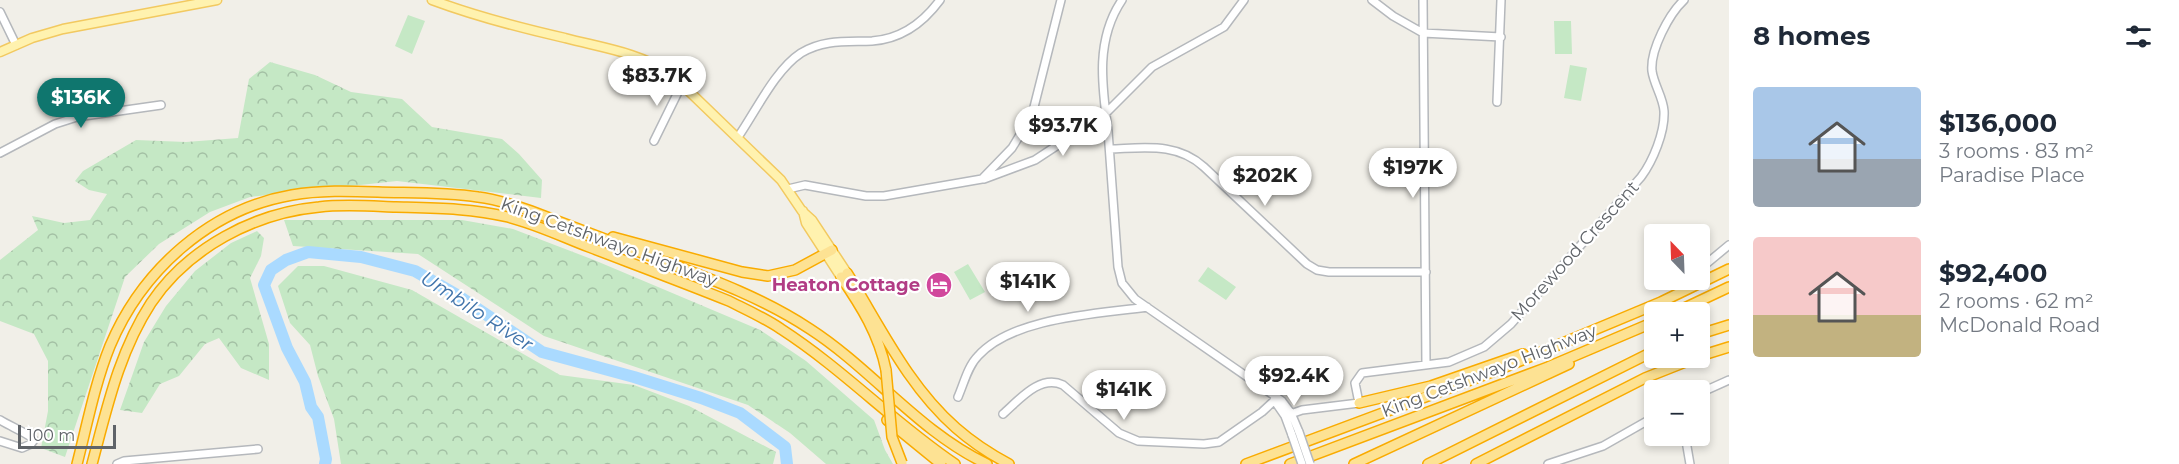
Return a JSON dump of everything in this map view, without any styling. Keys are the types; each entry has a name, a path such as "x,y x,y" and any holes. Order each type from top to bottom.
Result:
{"highway":[{"name":"King Cetshwayo Highway","path":"77,464 99,377 110,347 130,308 158,270 181,248 216,223 245,209 280,198 316,192 344,191 450,194 502,202 724,284 776,308 827,340 941,435 987,464"},
{"name":"King Cetshwayo Highway","path":"92,464 125,351 164,286 196,256 233,231 275,215 297,210 351,206 447,208 512,218 729,301 781,329 822,358 955,464"},
{"path":"590,233 622,239 754,275 782,274 803,267 829,252"},
{"name":"King Cetshwayo Highway","path":"1710,279 1729,269"},
{"path":"844,275 877,340 886,370 892,437 902,463"},
{"path":"844,275 899,358 939,412 971,441 1009,464"},
{"path":"1697,302 1729,286"},
{"path":"1359,403 1417,390 1477,371 1685,290"},
{"name":"King Cetshwayo Highway","path":"1246,464 1503,368 1686,290"},
{"path":"1710,331 1729,325"},
{"name":"King Cetshwayo Highway","path":"1290,464 1484,392 1644,326"},
{"path":"1354,464 1535,381 1625,335"},
{"path":"1710,353 1729,347"},
{"path":"1428,464 1644,356"},
{"path":"822,358 838,376 941,464"},
{"path":"1476,464 1645,378 1671,368"}],"main road":[{"path":"0,52 63,28 217,0"},
{"path":"432,0 532,30 651,61 682,84 788,189 802,211 806,223 844,275"}],"street":[{"path":"738,137 781,72 800,54 827,42 878,40 904,32 924,19 940,0"},
{"path":"982,179 1012,148 1032,115 1061,0"},
{"path":"1122,0 1106,32 1102,47 1105,114 1120,276 1129,293 1274,397 1288,415 1310,464"},
{"path":"788,189 805,185 866,196 884,196 982,179 1035,160 1105,114 1152,67 1224,27 1244,0"},
{"path":"1372,0 1423,33 1501,38"},
{"path":"1423,0 1426,365"},
{"path":"1497,102 1502,0"},
{"name":"Morewood Crescent","path":"1359,403 1355,383 1362,373 1449,362 1484,347 1502,333 1647,169 1654,155 1664,115 1664,107 1652,72 1653,58 1667,21 1684,0"},
{"path":"0,12 16,45"},
{"path":"654,141 682,84"},
{"path":"0,153 70,119 161,105"},
{"path":"1110,149 1167,148 1190,156 1307,264 1317,270 1426,272"},
{"path":"1710,260 1729,245"},
{"path":"958,397 977,357 983,350 1014,332 1038,323 1147,307"},
{"path":"1710,389 1729,380"},
{"path":"1003,414 1034,388 1043,383 1054,382 1064,385 1119,433 1132,440 1213,443 1229,437 1274,397"},
{"path":"1288,415 1359,403"},
{"path":"0,420 19,432 31,435 34,440 31,444 21,448 0,441"},
{"path":"1548,464 1603,446 1644,423"},
{"path":"1295,433 1302,464"},
{"path":"1687,446 1690,464"},
{"path":"117,464 124,461 258,449"}],"green space":[{"path":"408,15 425,21 412,54 395,46"},
{"path":"1554,21 1571,21 1572,54 1555,54"},
{"path":"270,62 315,75 351,92 402,99 432,127 502,139 542,180 541,198 397,181 250,197 210,212 159,244 125,277 65,457 41,448 48,411 48,361 34,334 0,321 0,260 38,230 32,216 64,223 90,220 107,194 89,190 75,181 83,171 136,140 186,142 238,138 249,79"},
{"path":"1570,65 1587,68 1581,101 1564,98"},
{"path":"284,220 462,220 513,229 594,260 760,330 806,361 874,420 893,464 826,464 790,433 748,405 544,336 418,254 293,246"},
{"path":"257,231 264,238 261,256 250,278 269,344 269,380 241,368 219,338 205,344 179,376 160,384 142,413 120,410 144,342 166,306 195,271 231,243"},
{"path":"968,264 985,292 970,300 954,272"},
{"path":"298,266 324,266 412,290 560,375 634,385 689,406 776,452 773,464 341,464 334,419 318,376 310,345 290,323 278,286"},
{"path":"1208,267 1236,287 1226,300 1198,281"}],"waterway":[{"name":"Umbilo River","path":"325,464 318,417 311,407 305,382 287,348 264,285 271,270 286,260 308,252 361,257 415,271 457,295 542,352 634,377 740,413 785,447 787,464"}],"place":[{"name":"Heaton Cottage","path":"939,285"}]}
